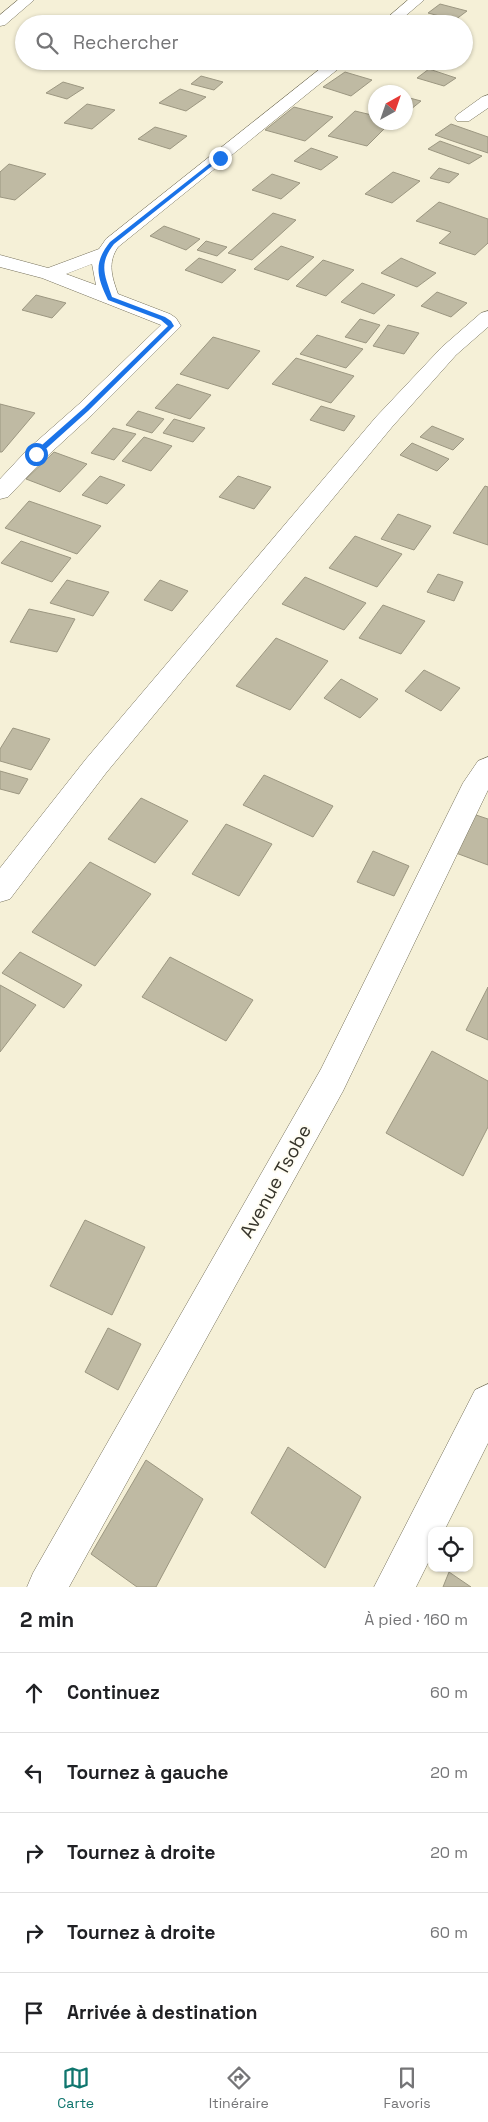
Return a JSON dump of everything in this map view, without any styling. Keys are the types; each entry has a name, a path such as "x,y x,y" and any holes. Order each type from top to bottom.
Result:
{"street":[{"path":"0,22 27,0"},
{"path":"398,15 417,0"},
{"path":"110,298 100,271 104,253 112,243 329,70"},
{"path":"463,118 488,100"},
{"path":"50,274 104,253"},
{"path":"0,261 50,274 163,318 171,326 86,409 36,454 0,492"},
{"path":"0,890 96,766 384,422 449,350 488,317"},
{"name":"Avenue Tsobe","path":"47,1587 332,1080 473,791 488,768"},
{"path":"394,1587 488,1403"}],"building":[{"path":"440,4 467,11 462,15 436,15 428,13"},
{"path":"428,70 432,70 456,78 444,86 417,78"},
{"path":"345,72 372,80 351,96 323,87"},
{"path":"201,76 223,82 214,90 191,84"},
{"path":"63,82 84,88 67,99 46,93"},
{"path":"180,89 206,97 186,111 159,103"},
{"path":"413,99 421,101 413,108"},
{"path":"87,104 115,110 92,129 64,123"},
{"path":"294,107 333,117 305,141 265,130"},
{"path":"355,111 368,114 368,130 383,130 367,146 328,136"},
{"path":"451,124 488,137 488,153 435,135"},
{"path":"155,127 187,136 170,149 138,139"},
{"path":"440,141 482,156 469,164 428,149"},
{"path":"311,148 338,157 321,170 294,161"},
{"path":"9,164 46,174 15,200 0,197 0,172"},
{"path":"439,168 459,174 449,183 430,178"},
{"path":"393,172 420,181 392,203 365,194"},
{"path":"272,174 300,183 281,199 252,190"},
{"path":"439,202 488,219 488,243 475,255 439,243 451,232 416,221"},
{"path":"273,213 296,220 252,260 228,253"},
{"path":"164,226 200,239 186,250 150,236"},
{"path":"206,241 227,247 217,256 197,250"},
{"path":"281,246 314,257 288,280 254,269"},
{"path":"199,258 236,270 222,283 185,270"},
{"path":"401,258 436,273 417,287 381,273"},
{"path":"323,260 354,270 326,296 296,286"},
{"path":"362,283 395,295 374,314 341,302"},
{"path":"437,292 467,303 451,317 421,306"},
{"path":"36,295 66,303 52,318 22,310"},
{"path":"360,319 380,325 366,343 345,337"},
{"path":"388,325 419,333 404,354 373,346"},
{"path":"317,335 363,349 346,368 300,354"},
{"path":"213,337 260,351 228,389 180,374"},
{"path":"296,358 354,376 331,403 272,384"},
{"path":"177,384 211,395 190,419 155,408"},
{"path":"0,404 35,413 2,452 0,452"},
{"path":"321,406 355,416 344,431 310,420"},
{"path":"138,411 164,419 152,433 126,425"},
{"path":"174,419 205,428 193,442 163,433"},
{"path":"432,426 464,439 453,450 420,437"},
{"path":"113,428 136,434 114,460 91,453"},
{"path":"144,437 172,446 151,471 122,461"},
{"path":"412,443 449,459 437,471 400,455"},
{"path":"54,452 87,464 60,492 26,479"},
{"path":"100,476 125,485 107,504 82,495"},
{"path":"238,476 271,487 254,509 219,497"},
{"path":"485,486 488,487 488,545 453,533"},
{"path":"29,501 101,526 77,554 5,528"},
{"path":"398,514 431,526 414,550 381,539"},
{"path":"355,536 402,554 377,587 329,568"},
{"path":"21,541 71,558 52,582 1,563"},
{"path":"438,574 463,582 454,601 427,592"},
{"path":"305,577 366,603 344,630 282,604"},
{"path":"67,580 109,592 93,616 50,603"},
{"path":"160,580 188,591 172,611 144,600"},
{"path":"383,605 425,621 401,654 359,638"},
{"path":"29,609 75,619 57,652 10,642"},
{"path":"276,638 328,661 290,710 236,686"},
{"path":"424,670 460,688 441,711 405,691"},
{"path":"341,679 378,699 360,718 324,698"},
{"path":"13,728 50,739 31,770 0,761 0,749"},
{"path":"0,771 28,779 19,794 0,789"},
{"path":"264,775 333,806 313,837 243,805"},
{"path":"141,798 188,821 155,863 108,839"},
{"path":"473,814 488,819 488,865 456,853"},
{"path":"226,824 272,844 239,896 192,874"},
{"path":"373,851 409,866 394,896 357,882"},
{"path":"90,862 151,894 95,966 32,932"},
{"path":"20,952 82,985 64,1008 2,973"},
{"path":"170,957 253,1000 226,1041 142,997"},
{"path":"0,985 36,1005 0,1052"},
{"path":"488,987 488,1040 466,1030"},
{"path":"432,1051 488,1081 488,1127 463,1176 386,1133"},
{"path":"85,1220 145,1247 112,1315 50,1286"},
{"path":"108,1328 141,1344 118,1390 85,1372"},
{"path":"288,1447 361,1497 325,1568 251,1513"},
{"path":"146,1460 203,1499 156,1587 137,1587 91,1554"},
{"path":"449,1572 471,1587 443,1587"}],"route":[{"path":"36,454 86,409 171,326 163,318 110,298 100,271 104,253 112,243 220,158"}]}
